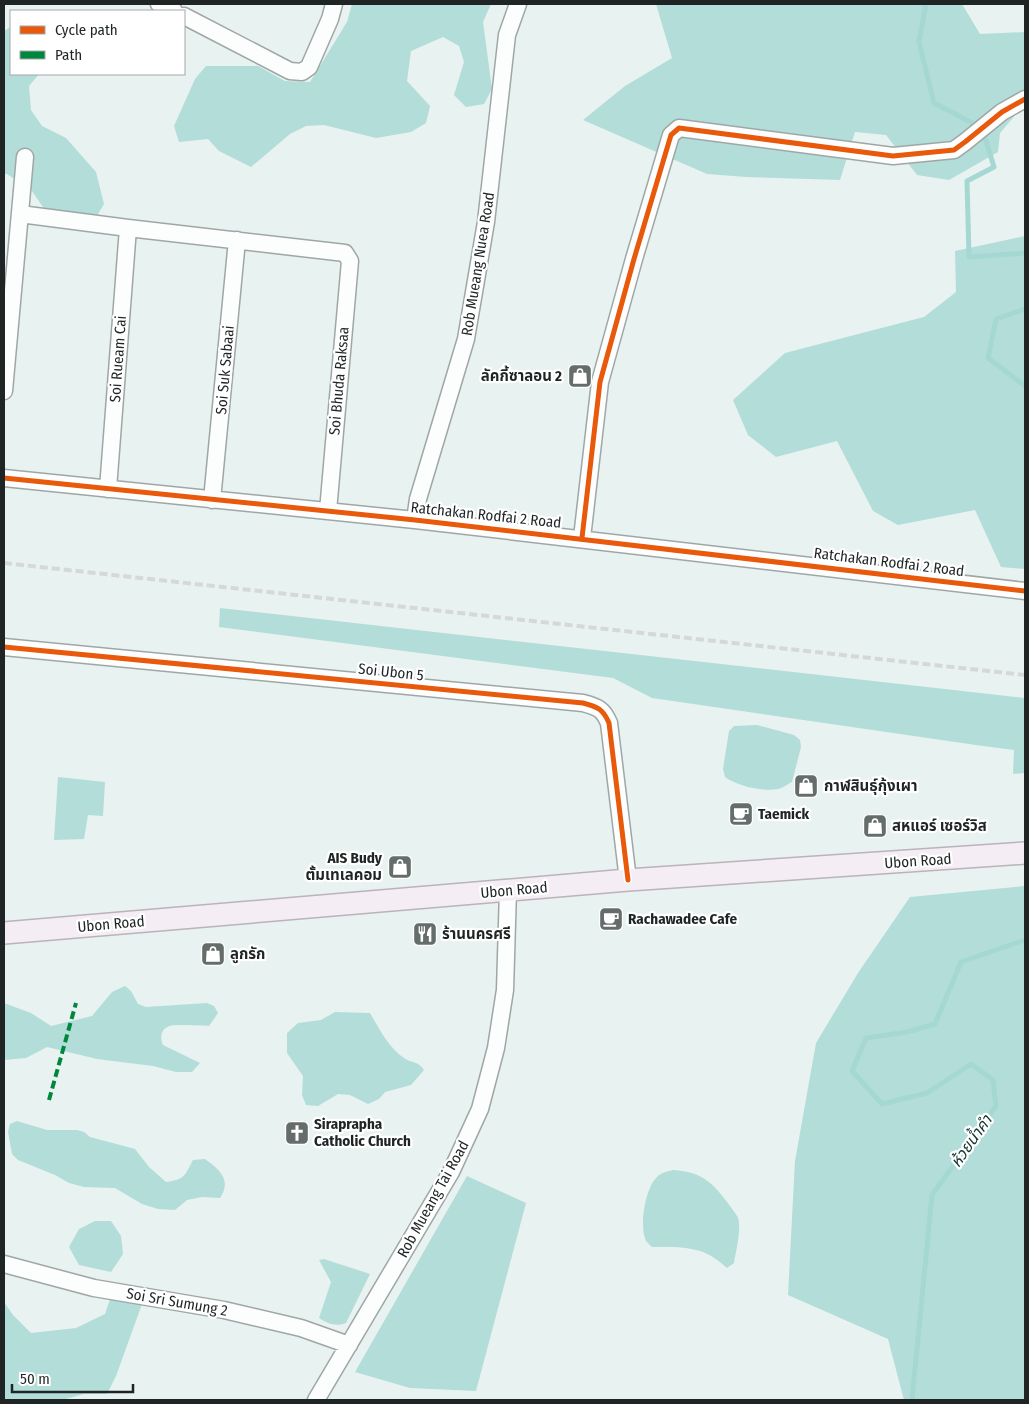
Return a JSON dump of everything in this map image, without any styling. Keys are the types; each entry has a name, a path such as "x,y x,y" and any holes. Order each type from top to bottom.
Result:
{"main road":[{"name":"Ubon Road","path":"4,933 628,880 1025,853"}],"street":[{"path":"159,4 172,10"},
{"path":"185,17 290,71 302,72 309,67 330,19 334,4"},
{"name":"Rob Mueang Nuea Road","path":"415,520 418,499 466,339 486,222 508,35 518,4"},
{"path":"582,538 600,382 671,136 679,128 893,156 954,150 1002,112 1025,99"},
{"path":"4,391 25,157"},
{"path":"20,214 237,240"},
{"name":"Soi Rueam Cai","path":"108,489 128,228"},
{"name":"Soi Bhuda Raksaa","path":"237,240 345,253 350,260 328,511"},
{"name":"Soi Suk Sabaai","path":"212,500 237,240"},
{"name":"Ratchakan Rodfai 2 Road","path":"4,478 582,538 1025,591"},
{"name":"Soi Ubon 5","path":"4,647 583,703 595,706 604,713 609,723 628,880"},
{"name":"Rob Mueang Tai Road","path":"316,1400 451,1172 480,1109 496,1048 505,990 508,890"},
{"name":"Soi Sri Sumung 2","path":"4,1264 94,1288 224,1310 300,1328 349,1345"}],"shaded area":[{"path":"352,4 491,4 483,22 492,89 484,104 466,107 454,95 464,62 459,46 443,37 411,51 407,81 430,106 426,123 411,132 376,138 324,125 306,126 290,134 251,167 219,151 208,139 179,142 174,126 195,79 206,66 258,66 285,81 310,82 347,22"},
{"path":"656,4 962,4 980,34 1025,32 1025,104 1000,133 998,152 949,180 917,175 886,135 855,132 840,180 707,174 583,120 625,86 672,58"},
{"path":"10,28 10,75 38,75 29,86 31,110 42,126 66,138 96,172 104,204 95,219 45,210 32,191 7,174 4,174 4,31"},
{"path":"1025,236 1025,569 1001,567 975,510 898,525 873,511 837,441 776,457 748,435 733,400 785,353 924,317 956,292 955,251"},
{"path":"220,608 1025,698 1025,773 1013,774 1014,750 652,698 613,678 219,627"},
{"path":"757,725 794,735 800,740 801,747 792,782 780,788 765,790 750,788 725,777 723,769 729,731 734,726"},
{"path":"58,777 105,782 103,816 88,815 84,839 54,840"},
{"path":"1025,886 1025,1400 904,1400 888,1339 788,1295 795,1161 816,1043 858,973 910,897"},
{"path":"125,986 131,991 138,1004 146,1007 207,1003 214,1006 218,1013 209,1026 173,1025 164,1029 162,1034 161,1040 163,1045 200,1063 192,1072 176,1072 153,1066 97,1059 47,1047 26,1058 4,1060 4,1003 31,1013 51,1026 92,1016 112,992"},
{"path":"335,1012 370,1013 393,1049 407,1060 417,1063 424,1070 411,1085 385,1092 379,1099 368,1104 350,1095 338,1094 318,1106 306,1105 302,1095 303,1076 287,1053 287,1033 298,1023 321,1020"},
{"path":"17,1121 47,1130 77,1130 84,1132 90,1137 135,1149 149,1167 166,1182 181,1178 193,1160 205,1159 220,1171 225,1186 220,1198 202,1197 187,1200 175,1210 158,1209 142,1204 115,1188 84,1187 69,1183 55,1175 18,1160 12,1154 8,1132 10,1124"},
{"path":"673,1170 692,1173 706,1180 718,1191 737,1216 739,1233 734,1263 727,1268 714,1258 694,1249 652,1247 646,1241 643,1226 644,1207 653,1181 659,1175"},
{"path":"467,1176 526,1203 476,1391 410,1388 355,1372"},
{"path":"95,1221 111,1221 121,1236 123,1254 111,1272 79,1265 69,1247 79,1229"},
{"path":"324,1259 370,1274 346,1323 339,1325 319,1318 331,1282 319,1260"},
{"path":"110,1299 142,1304 116,1376 107,1394 84,1394 62,1400 4,1400 4,1302 13,1315 31,1333 76,1328 105,1314"}],"waterway":[{"name":"ห้วยน้ำคำ","path":"926,4 919,42 934,103 982,128 994,167 967,181 969,257 1025,253"},
{"name":"ห้วยน้ำคำ","path":"1025,309 996,319 988,358 1025,386"},
{"name":"ห้วยน้ำคำ","path":"912,1400 932,1195 996,1106 993,1080 971,1064 927,1093 882,1104 852,1071 866,1038 907,1032 935,1024 961,962 1025,940"}],"railway":[{"path":"4,563 1025,675"}],"marked path":[{"path":"49,1100 76,1003"}],"cycle path":[{"path":"582,538 600,382 671,135 679,128 893,156 954,150 1002,112 1025,99"},
{"path":"4,478 415,520 1025,591"},
{"path":"4,647 583,703 593,706 605,715 609,723 628,880"}],"place":[{"name":"ลัคกี้ซาลอน 2","path":"580,376"},
{"name":"กาฬสินธุ์กุ้งเผา","path":"806,786"},
{"name":"Taemick","path":"741,814"},
{"name":"สหแอร์ เซอร์วิส","path":"875,826"},
{"name":"AIS Budy ตั้มเทเลคอม","path":"400,867"},
{"name":"Rachawadee Cafe","path":"611,919"},
{"name":"ร้านนครศรี","path":"425,934"},
{"name":"ลูกรัก","path":"213,954"},
{"name":"Siraprapha Catholic Church","path":"297,1133"}]}
